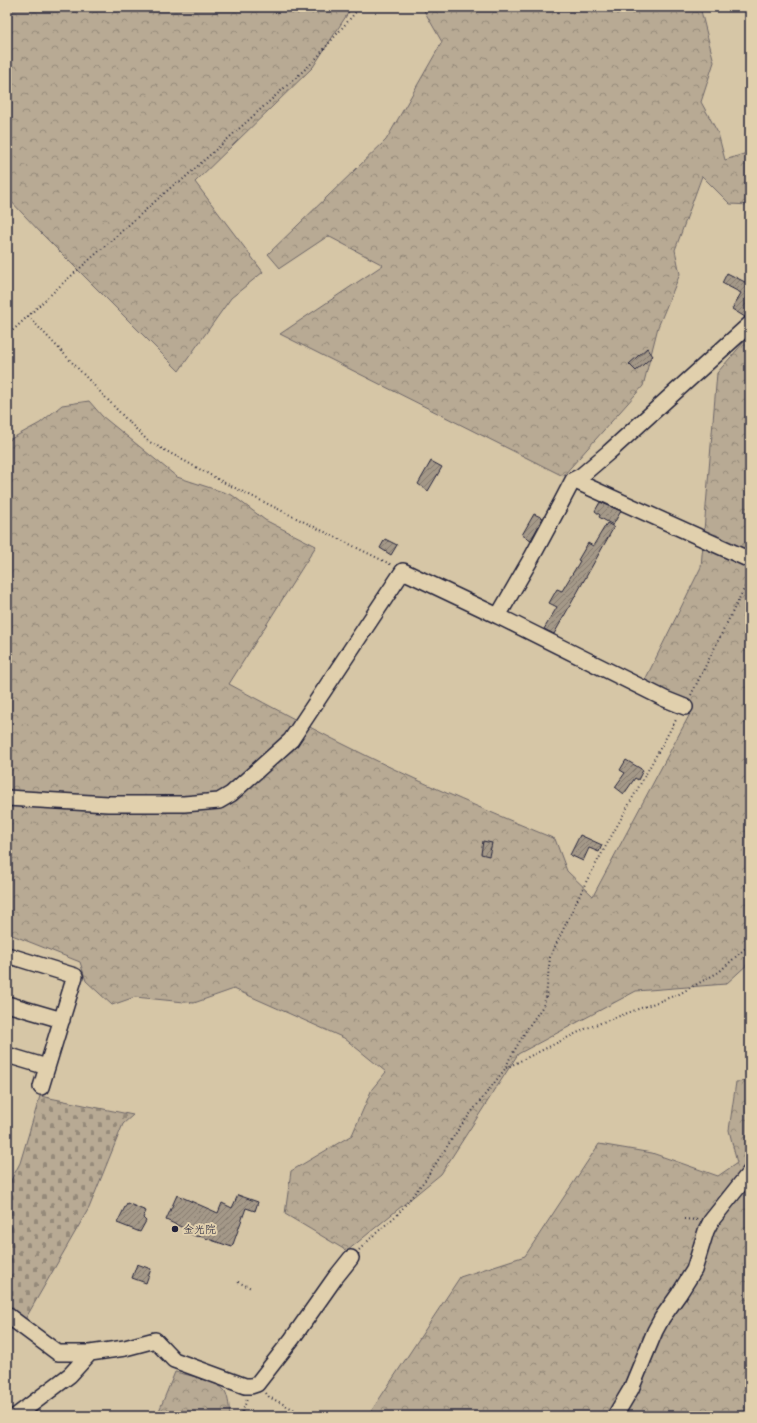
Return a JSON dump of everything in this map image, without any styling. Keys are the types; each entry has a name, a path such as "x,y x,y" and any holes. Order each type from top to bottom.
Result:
{"street":[{"path":"498,616 543,537 573,480 581,476 609,452 750,324"},
{"path":"573,480 750,560"},
{"path":"7,798 108,804 184,804 219,801 231,794 290,740 403,571 498,616 665,699 685,706"},
{"path":"7,955 75,976 41,1087"},
{"path":"7,1004 62,1020"},
{"path":"7,1055 47,1067"},
{"path":"615,1416 631,1389 655,1331 662,1318 694,1270 706,1231 711,1221 750,1172"},
{"path":"7,1315 58,1353 90,1353 125,1348 155,1340 174,1360 245,1386 251,1386 257,1384 292,1339 334,1278 351,1258"},
{"path":"70,1375 125,1348"},
{"path":"16,1416 70,1375 90,1353"}],"path":[{"path":"7,336 128,225 177,182 180,182 313,62 360,7"},
{"path":"28,316 148,441 223,482 403,571"},
{"path":"351,1258 398,1214 425,1180 460,1127 505,1069 527,1029 543,1006 546,997 550,957 587,880 672,726 685,706 750,577"},
{"path":"505,1069 587,1028 679,994 719,972 750,944"},
{"path":"238,1282 251,1288"},
{"path":"241,1416 251,1386 254,1390 266,1392 269,1397 303,1414 311,1416"}],"green space":[{"path":"7,7 352,7 313,67 195,182 263,272 231,298 179,371 7,197"},
{"path":"422,7 700,7 714,62 701,102 718,133 725,160 750,152 750,205 730,204 702,176 675,250 680,274 658,327 643,386 563,476 280,334 383,265 328,236 280,268 268,254 386,140 442,42"},
{"path":"750,335 750,962 726,984 636,991 518,1054 441,1174 347,1251 285,1214 291,1171 352,1135 372,1089 386,1072 344,1038 234,989 194,1003 135,997 112,1005 86,981 80,962 7,933 7,441 40,423 62,405 89,401 102,416 177,477 232,495 265,520 316,546 229,684 392,768 461,800 555,839 567,871 593,896 692,710 644,682 701,567 717,373"},
{"path":"750,1081 750,1416 368,1416 460,1277 525,1256 599,1144 652,1153 718,1176 737,1163 729,1130 736,1082"},
{"path":"40,1096 133,1115 123,1124 89,1208 23,1323 7,1314 7,1188 20,1163"},
{"path":"175,1372 202,1379 221,1387 225,1391 227,1397 230,1416 185,1416 181,1412 159,1411"}],"building":[{"path":"727,273 747,283 750,277 750,310 745,317 732,309 741,293 722,283"},
{"path":"647,348 653,356 636,371 629,364"},
{"path":"431,461 442,467 428,491 418,484"},
{"path":"600,502 621,511 613,525 599,517 600,515 595,511"},
{"path":"534,514 543,518 531,540 522,535"},
{"path":"607,523 614,527 554,634 544,629 557,607 549,603 557,589 562,591 580,561 578,560 588,543 593,546"},
{"path":"385,539 397,545 391,555 380,548"},
{"path":"626,760 643,770 638,780 635,778 624,794 615,787 625,773 620,770"},
{"path":"580,835 602,845 599,852 589,848 583,861 570,855"},
{"path":"483,841 492,843 489,856 481,854"},
{"path":"177,1195 218,1213 222,1203 232,1208 238,1195 258,1202 255,1211 246,1208 232,1247 188,1233 190,1231 166,1220"},
{"path":"127,1203 146,1211 143,1218 146,1221 140,1232 117,1223"},
{"path":"137,1264 151,1269 146,1283 132,1278"}],"place":[{"name":"金光院","path":"175,1229"}]}
